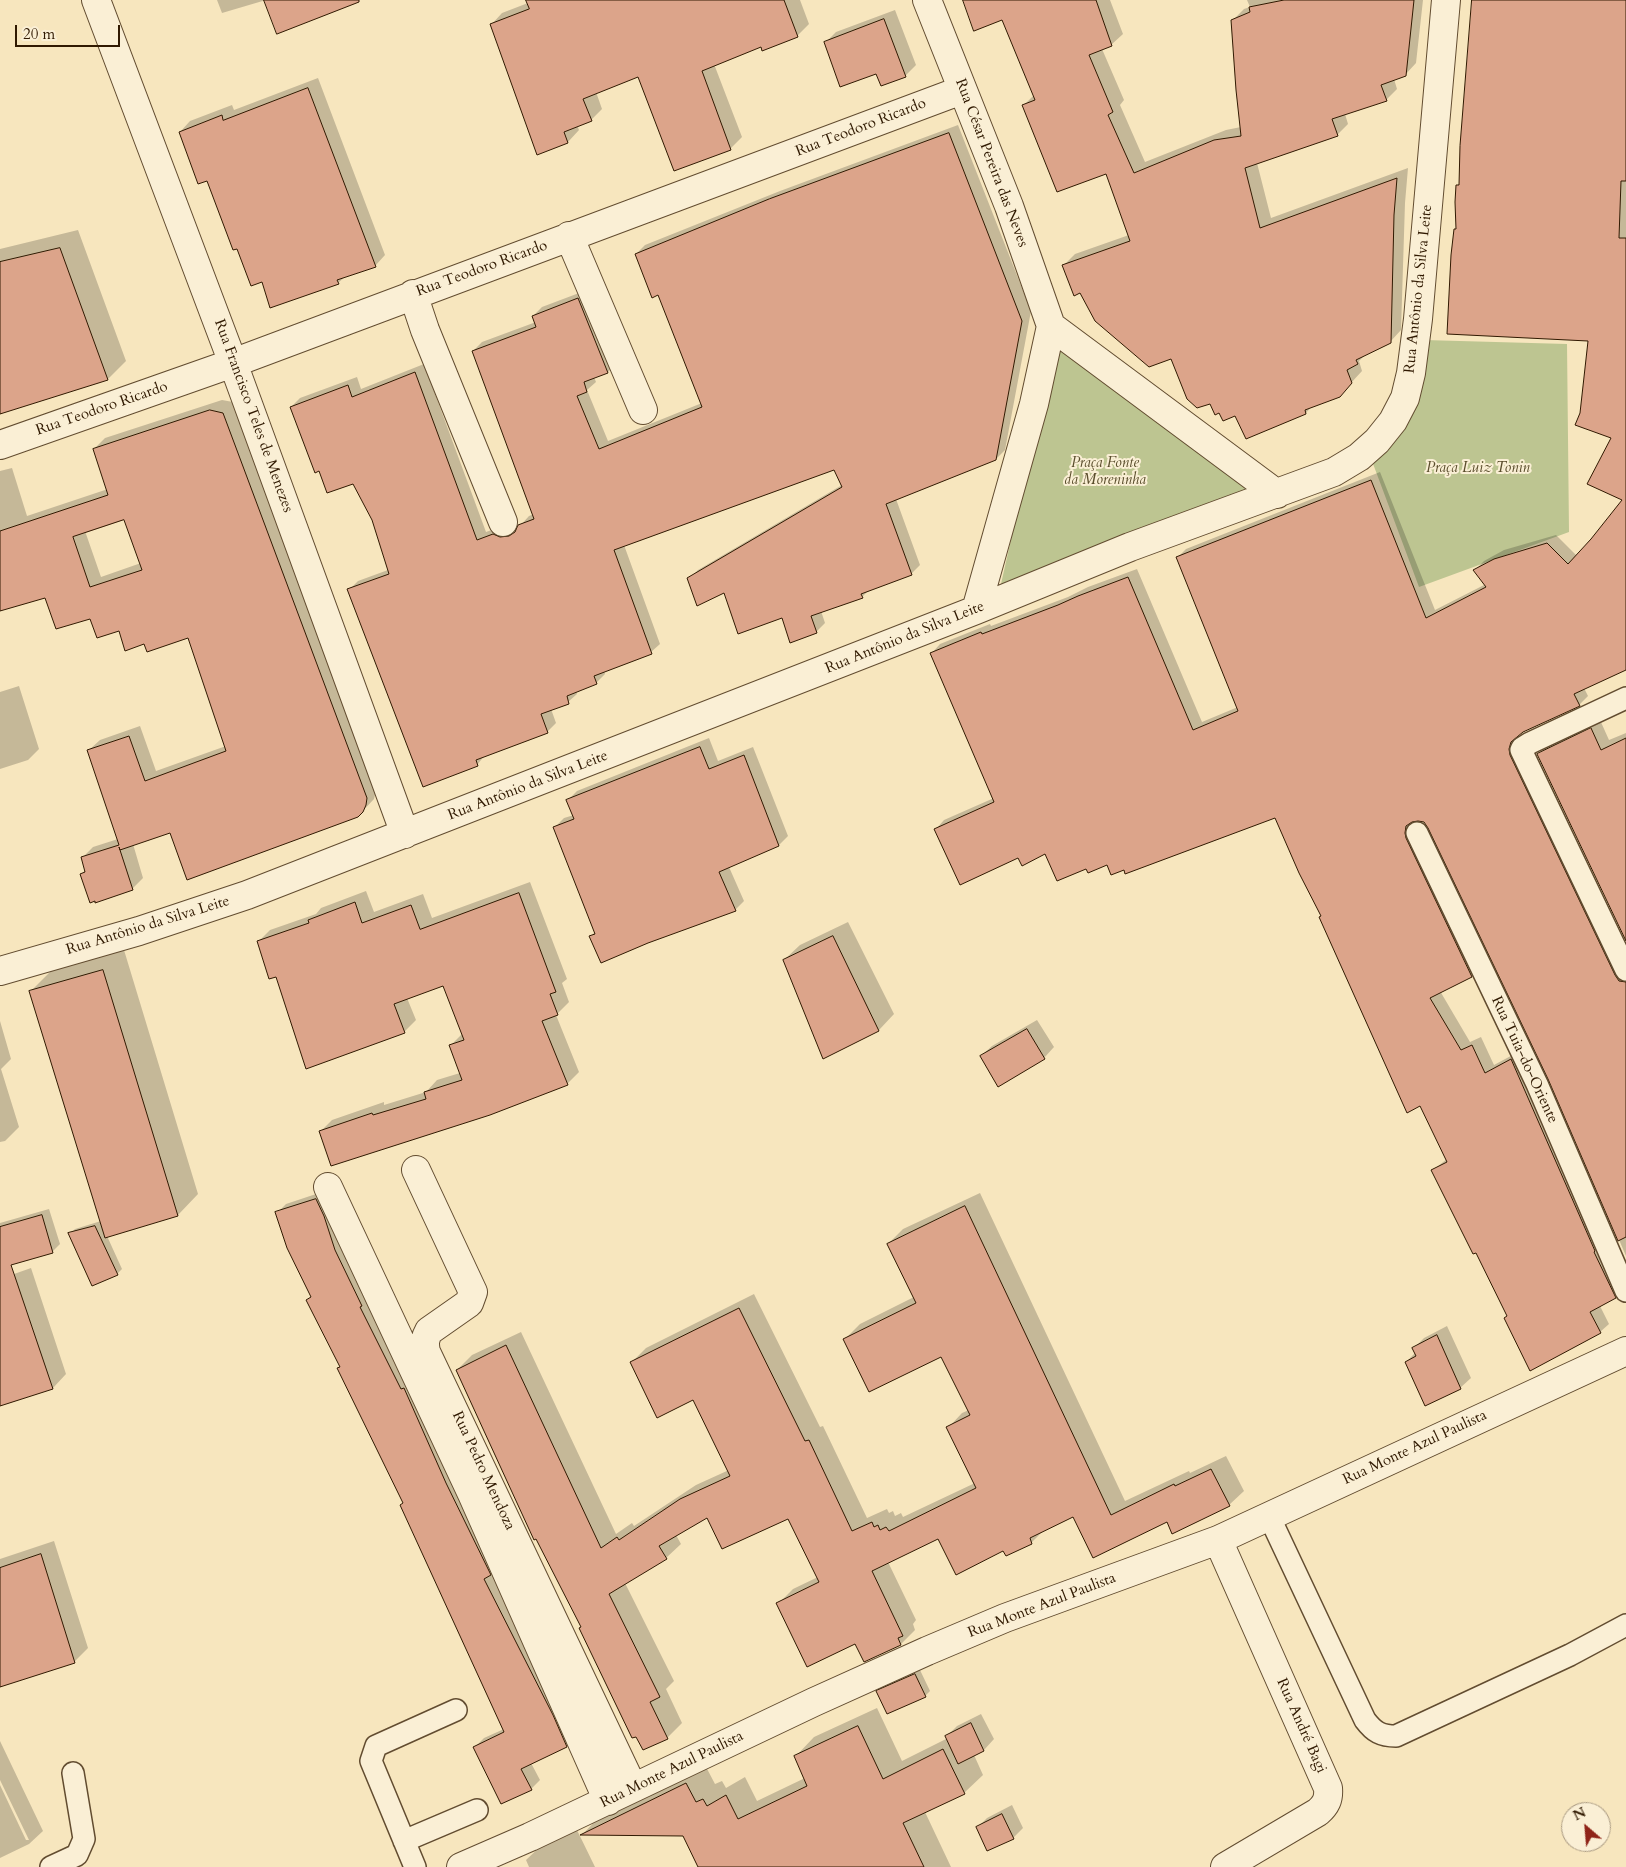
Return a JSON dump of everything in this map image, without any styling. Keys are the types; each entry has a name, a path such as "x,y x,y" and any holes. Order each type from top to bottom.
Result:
{"street":[{"name":"Rua Francisco Teles de Menezes","path":"96,0 234,363 406,834"},
{"name":"Rua César Pereira das Neves","path":"927,0 1009,206 1051,326"},
{"name":"Rua Antônio da Silva Leite","path":"0,970 139,931 247,896 976,610 1130,547 1334,472 1359,457 1377,441 1393,421 1404,398 1411,373 1418,319 1446,0"},
{"name":"Rua Teodoro Ricardo","path":"0,445 234,363 413,294 962,90"},
{"path":"569,236 643,410"},
{"path":"413,294 425,330 503,522"},
{"path":"976,610 1034,404 1051,326 1277,494"},
{"name":"Rua Pedro Mendoza","path":"416,1170 473,1292 469,1303 429,1331 424,1344 426,1352 633,1788"},
{"name":"Rua Pedro Mendoza","path":"328,1187 472,1494 608,1801"},
{"name":"Rua Monte Azul Paulista","path":"461,1867 608,1801 814,1702 996,1622 1218,1540 1626,1351"},
{"name":"Rua André Bagi","path":"1218,1540 1328,1788 1329,1795 1327,1802 1318,1812 1225,1867"}],"lane":[{"path":"1626,698 1530,743 1521,750 1626,970"},
{"name":"Rua Tuia-do-Oriente","path":"1417,833 1537,1084 1626,1291"},
{"path":"1269,1516 1365,1720 1378,1734 1396,1736 1570,1655 1626,1625"},
{"path":"414,1867 371,1761 376,1746 456,1710"},
{"path":"51,1867 77,1855 84,1839 73,1773"},
{"path":"404,1840 477,1810"}],"green space":[{"name":"Praça Fonte da Moreninha","path":"1057,338 1259,496 998,597"},
{"name":"Praça Luiz Tonin","path":"1424,340 1567,344 1569,532 1419,587 1372,461"}],"building":[{"path":"264,0 359,0 359,2 277,34"},
{"path":"526,0 784,0 798,37 762,51 761,47 702,71 731,150 674,171 638,77 583,99 592,121 564,132 568,143 537,155 490,24 529,9"},
{"path":"963,0 1096,0 1112,46 1089,55 1113,112 1108,115 1134,173 1214,140 1241,136 1231,20 1250,12 1249,7 1284,0 1414,0 1406,76 1381,85 1387,101 1332,119 1338,136 1245,168 1260,228 1397,178 1394,215 1391,343 1356,360 1358,364 1347,370 1352,383 1340,397 1305,410 1306,414 1246,439 1235,416 1223,421 1219,413 1215,415 1210,404 1197,408 1187,399 1171,359 1149,367 1095,321 1080,293 1074,296 1062,265 1130,241 1106,174 1057,192 1022,105 1035,100 1002,20 974,31"},
{"path":"1472,0 1626,0 1626,181 1621,181 1619,238 1626,238 1626,670 1574,694 1580,706 1523,732 1511,742 1509,749 1510,755 1615,975 1619,981 1626,982 1626,1237 1618,1241 1548,1079 1428,828 1424,822 1412,822 1406,826 1405,833 1472,977 1430,998 1461,1050 1472,1045 1485,1073 1511,1059 1594,1252 1616,1298 1590,1312 1601,1333 1530,1371 1504,1318 1507,1316 1476,1253 1473,1254 1431,1170 1447,1162 1420,1106 1407,1113 1319,917 1321,916 1299,873 1275,818 1125,874 1124,870 1111,875 1107,865 1088,873 1086,869 1057,881 1045,854 1022,866 1018,858 960,885 934,829 994,802 930,653 1128,577 1193,730 1238,711 1176,557 1371,480 1426,618 1486,587 1473,570 1494,559 1547,543 1568,564 1622,500 1587,484 1611,438 1575,425 1580,413 1588,341 1447,334 1451,255 1454,229 1456,229 1456,185 1459,185 1460,146"},
{"path":"884,19 906,77 881,86 876,74 840,87 824,42"},
{"path":"308,88 376,267 337,280 339,284 270,308 262,282 251,286 237,249 233,250 207,181 198,184 179,132 222,115 223,120"},
{"path":"949,133 1022,321 996,460 886,504 912,575 861,594 863,598 811,616 817,633 790,643 782,618 738,634 724,593 697,606 687,578 842,487 834,470 614,550 652,654 594,676 597,684 567,696 569,704 541,714 548,733 476,760 478,766 423,787 347,589 389,574 372,520 353,484 327,493 319,471 315,473 290,407 348,385 352,397 415,372 477,540 493,534 500,537 509,536 515,532 518,525 534,519 472,351 536,327 532,316 578,298 608,373 584,382 587,392 577,396 599,449 702,407 658,295 652,298 635,254 769,199"},
{"path":"60,248 108,380 0,414 0,262"},
{"path":"210,410 223,413 367,798 363,812 358,817 187,880 170,833 120,850 119,847 133,890 90,903 80,874 85,872 81,857 119,845 87,750 129,736 145,781 226,751 188,638 147,652 144,644 125,651 119,631 97,638 90,619 56,629 45,598 0,611 0,531 108,495 93,449","holes":["124,520 142,570 90,587 73,537"]},
{"path":"1591,728 1601,750 1626,738 1626,941 1537,754"},
{"path":"700,747 709,769 744,755 779,846 719,872 736,911 648,943 601,963 589,936 595,934 553,827 574,819 566,800"},
{"path":"519,893 556,992 550,994 558,1015 542,1021 568,1085 490,1115 331,1166 319,1131 372,1113 373,1115 426,1099 424,1092 462,1080 449,1045 464,1040 443,986 394,1004 405,1033 306,1069 276,977 269,979 257,941 309,923 308,920 355,902 362,923 411,905 420,929"},
{"path":"833,936 879,1031 823,1059 783,960"},
{"path":"103,970 178,1216 105,1238 29,991"},
{"path":"1027,1029 1045,1059 998,1087 980,1056"},
{"path":"316,1199 324,1216 335,1250 362,1306 360,1307 401,1389 404,1388 446,1483 491,1575 484,1579 553,1715 567,1747 521,1769 532,1790 501,1804 473,1747 504,1732 400,1505 403,1503 337,1368 340,1367 306,1300 311,1297 287,1248 275,1212"},
{"path":"965,1206 1111,1515 1174,1484 1175,1486 1211,1469 1230,1506 1172,1534 1167,1522 1093,1558 1073,1517 1030,1538 1032,1544 1006,1556 1003,1551 956,1575 938,1539 872,1571 903,1636 898,1638 901,1645 864,1662 855,1644 807,1667 776,1603 819,1582 788,1519 722,1549 707,1518 659,1546 667,1559 609,1594 660,1697 650,1702 668,1739 643,1750 636,1737 632,1738 579,1628 581,1627 536,1539 534,1540 456,1370 506,1345 601,1548 617,1537 619,1540 680,1499 730,1476 693,1400 657,1418 630,1362 739,1308 805,1441 809,1440 852,1531 872,1522 874,1527 878,1525 880,1530 886,1527 889,1531 976,1488 946,1427 970,1415 941,1357 869,1392 843,1339 916,1303 887,1244"},
{"path":"42,1215 53,1253 11,1265 53,1389 0,1406 0,1227"},
{"path":"95,1226 118,1275 92,1286 68,1233"},
{"path":"1437,1335 1461,1389 1425,1406 1405,1362 1416,1356 1412,1348"},
{"path":"41,1554 75,1663 0,1687 0,1568"},
{"path":"915,1674 926,1697 887,1714 876,1691"},
{"path":"971,1723 984,1751 958,1764 945,1736"},
{"path":"858,1726 883,1779 943,1749 965,1794 903,1823 924,1867 698,1867 683,1836 580,1835 686,1783 696,1802 703,1799 707,1806 726,1795 738,1819 807,1786 794,1756"},
{"path":"1002,1814 1014,1839 987,1851 976,1827"}]}
